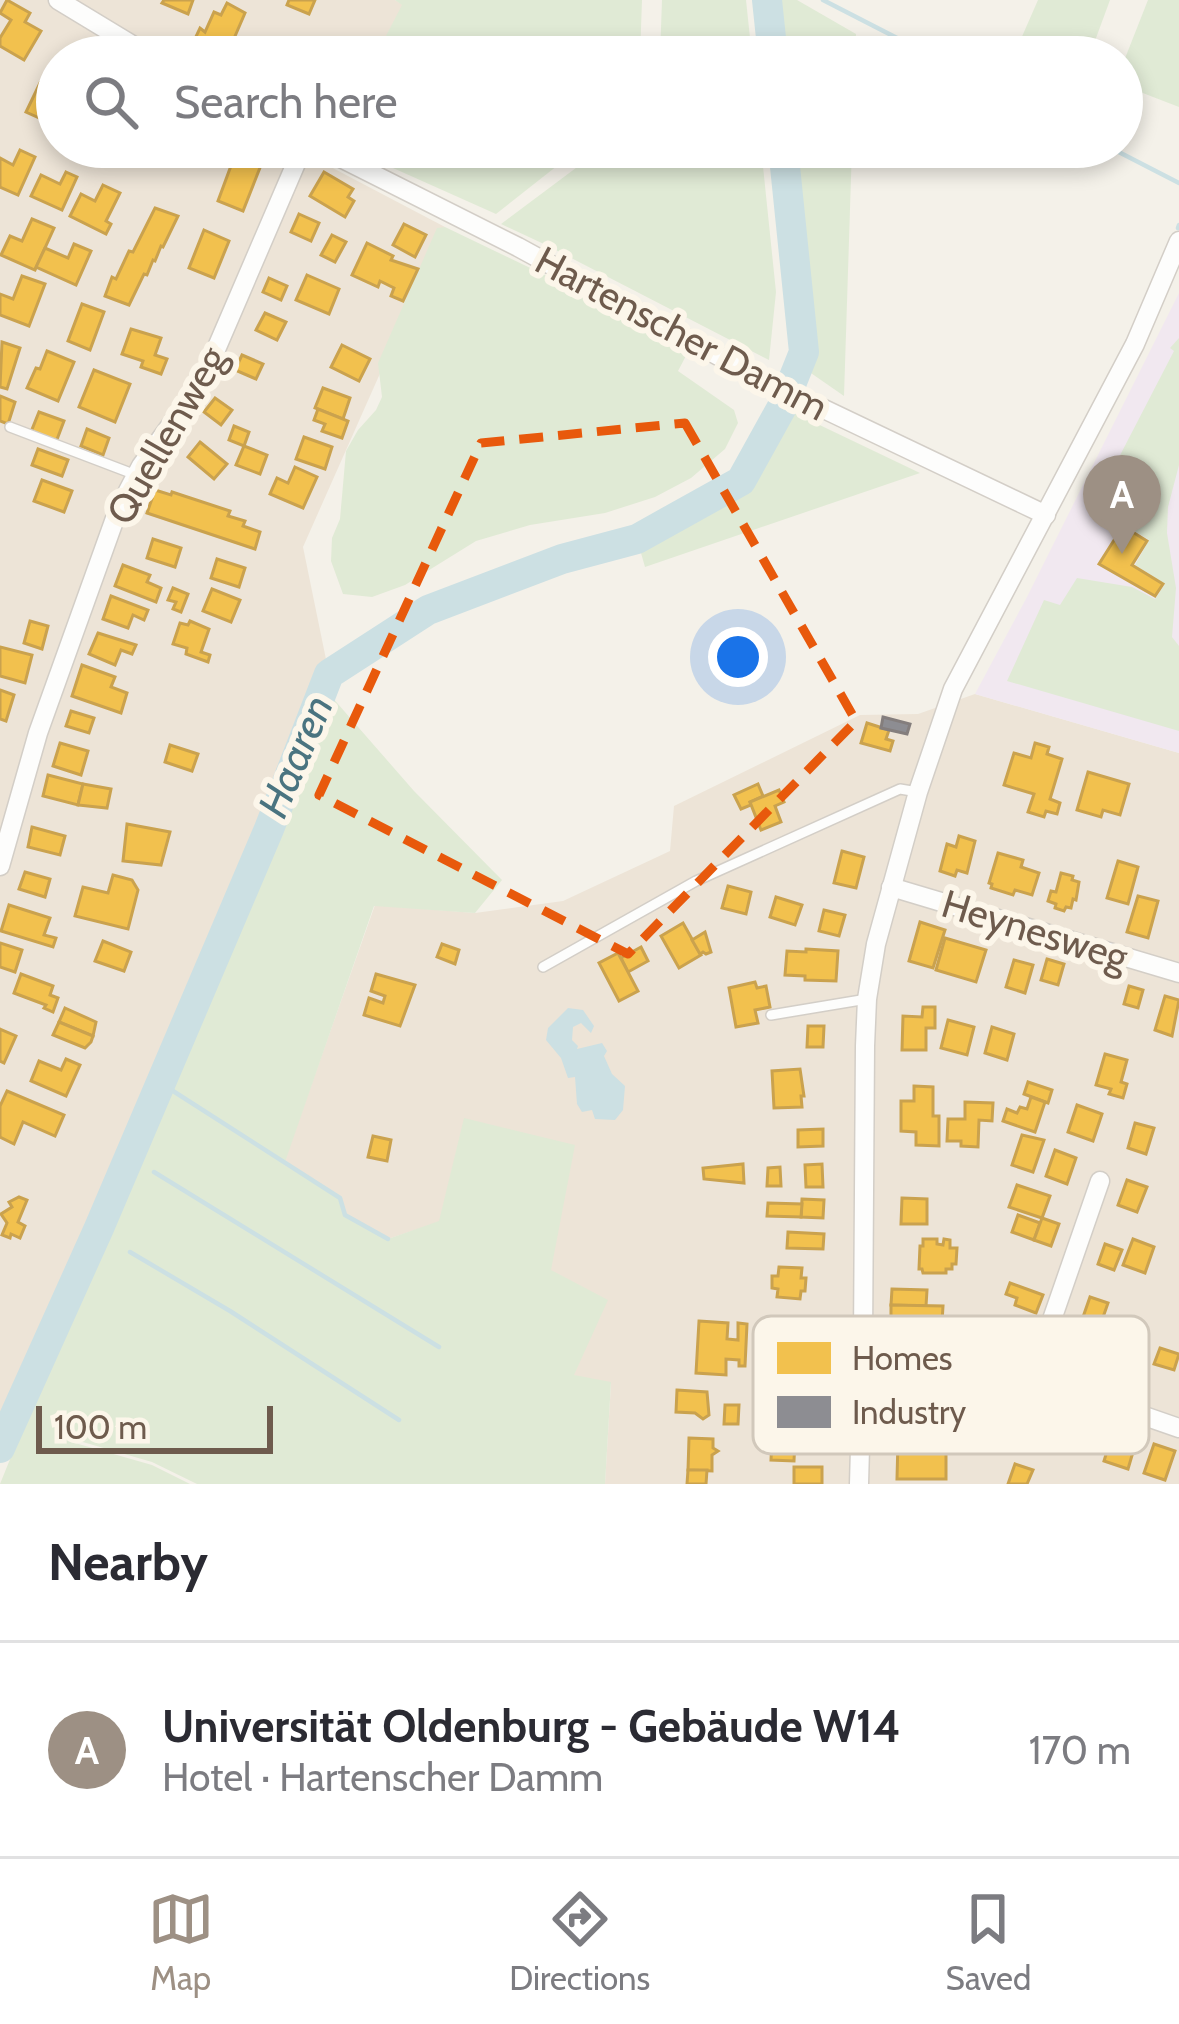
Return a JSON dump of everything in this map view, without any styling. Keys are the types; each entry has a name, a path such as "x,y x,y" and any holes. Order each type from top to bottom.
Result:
{"street":[{"path":"58,0 117,36"},
{"name":"Quellenweg","path":"0,866 38,733 118,510 136,475 202,382 295,168"},
{"name":"Hartenscher Damm","path":"361,168 763,380 1046,514"},
{"path":"863,1316 867,999 876,944 918,792 953,688 1135,344 1179,241"},
{"name":"Heynesweg","path":"891,886 1179,973"},
{"path":"1053,1316 1100,1181"},
{"path":"1149,1418 1179,1428"},
{"path":"859,1484 860,1454"}],"lane":[{"path":"10,428 136,475"},
{"path":"543,967 696,881 899,789 918,792"},
{"path":"771,1015 867,999"}],"highlighted area":[{"path":"685,423 856,721 628,954 319,795 481,443"}],"shaded area":[{"path":"0,0 395,0 403,5 386,36 36,36 36,168 333,168 445,227 303,547 329,674 0,1450"},
{"path":"1179,293 1179,753 975,694"},
{"path":"975,694 1179,753 1179,1484 605,1484 611,1383 574,1376 439,1222 388,1239 345,1215 283,1165 375,905 475,913 563,901 670,851 674,806 860,715 918,714"},
{"path":"568,1008 583,1010 594,1026 591,1033 581,1023 573,1027 577,1049 602,1043 612,1074 625,1086 623,1110 615,1120 595,1119 592,1110 582,1112 575,1077 568,1078 561,1058 546,1040 548,1028"}],"green space":[{"path":"395,0 642,0 641,36 386,36 402,5"},
{"path":"662,0 746,0 750,36 661,36"},
{"path":"775,0 797,0 856,34 856,36 779,36"},
{"path":"1038,0 1110,0 1097,36 1022,36"},
{"path":"1148,0 1179,0 1179,107 1143,93 1143,36 1134,36"},
{"path":"393,168 554,168 496,214"},
{"path":"576,168 763,168 776,292 769,360 546,245 501,224"},
{"path":"795,168 851,168 844,396 808,371 815,333"},
{"path":"445,227 578,291 688,352 678,371 734,410 738,423 725,449 691,478 655,497 605,513 530,525 476,541 405,585 372,597 343,594 331,561 346,451 382,397 378,363 437,228"},
{"path":"1179,338 1179,465 1167,533 1176,588 1172,637 1179,646 1179,731 1007,681 1044,600 1060,605 1077,578 1132,587 1155,599 1165,584 1135,565 1149,540 1090,503 1107,469 1154,492 1157,488 1115,465"},
{"path":"782,407 920,473 645,567 637,539 741,481"},
{"path":"324,688 414,791 502,880 475,913 374,906 284,1165 340,1198 345,1216 388,1239 439,1221 464,1118 575,1145 551,1270 608,1300 574,1375 611,1382 605,1484 197,1484 152,1462 69,1438 59,1430 68,1441 152,1465 190,1484 0,1484 32,1405 22,1395 99,1228"}],"building: Homes":[{"path":"7,0 30,13 25,22 41,31 24,60 0,46 11,20 0,13"},
{"path":"193,0 188,14 162,3"},
{"path":"289,0 315,0 309,14 287,5"},
{"path":"227,3 245,13 235,36 196,36 200,28 205,32 214,12 221,15"},
{"path":"36,91 36,117 26,112"},
{"path":"20,150 35,157 18,195 0,187 0,158 13,165"},
{"path":"230,168 260,168 243,211 218,201"},
{"path":"66,172 77,177 62,210 31,196 41,175 60,184"},
{"path":"324,172 353,189 348,197 354,201 345,217 310,196"},
{"path":"103,185 120,193 106,221 111,224 106,234 70,216 81,194 95,201"},
{"path":"155,208 178,216 163,247 129,305 105,296 112,277 116,279 129,251 133,252"},
{"path":"299,214 319,223 311,241 291,232"},
{"path":"32,219 54,228 35,270 1,255 10,236 22,241"},
{"path":"404,224 426,235 415,257 393,245"},
{"path":"204,230 229,241 214,278 189,268"},
{"path":"332,235 346,242 335,262 321,255"},
{"path":"367,243 393,256 391,260 418,269 403,301 391,296 394,288 380,281 378,287 352,275"},
{"path":"74,244 91,251 76,285 36,267 45,248 68,258"},
{"path":"307,275 339,289 329,314 296,300"},
{"path":"22,276 45,284 29,326 0,315 0,294 13,299"},
{"path":"269,278 287,286 281,300 263,292"},
{"path":"82,304 104,312 90,350 68,341"},
{"path":"265,313 286,322 277,340 256,330"},
{"path":"131,329 161,338 155,355 167,359 161,374 122,354"},
{"path":"2,342 20,348 7,389 0,387"},
{"path":"342,345 370,359 359,381 331,367"},
{"path":"47,351 74,362 58,401 27,388"},
{"path":"242,355 263,364 256,379 235,370"},
{"path":"94,370 130,384 115,422 79,407"},
{"path":"323,388 350,398 343,419 315,408"},
{"path":"0,396 15,402 8,424 0,421"},
{"path":"215,398 232,410 221,425 204,412"},
{"path":"318,409 348,421 342,438 322,431 325,424 314,420"},
{"path":"39,412 64,421 56,442 31,432"},
{"path":"234,426 249,432 244,446 229,440"},
{"path":"87,429 109,438 103,455 81,446"},
{"path":"304,437 332,447 325,469 296,459"},
{"path":"200,442 227,464 214,479 188,457"},
{"path":"244,446 267,455 260,474 236,465"},
{"path":"38,449 68,460 62,476 32,465"},
{"path":"295,467 317,477 303,508 270,494 277,478 288,483"},
{"path":"42,480 72,491 64,512 34,501"},
{"path":"155,490 230,511 228,516 260,532 255,549 147,513"},
{"path":"1123,526 1147,541 1132,565 1163,584 1155,596 1099,564"},
{"path":"153,539 181,548 175,567 147,558"},
{"path":"217,559 245,568 239,587 211,578"},
{"path":"123,565 150,575 147,582 161,588 156,602 115,586"},
{"path":"173,588 188,594 181,612 173,609 176,602 168,600"},
{"path":"212,589 240,600 231,622 203,611"},
{"path":"111,596 148,610 144,620 133,615 128,628 103,619"},
{"path":"30,621 48,626 42,649 24,643"},
{"path":"190,621 209,629 201,652 210,655 208,662 173,644 180,623"},
{"path":"98,633 136,645 132,654 121,650 115,665 89,654"},
{"path":"0,647 32,655 25,683 0,676"},
{"path":"82,665 115,677 111,687 127,693 121,713 72,696"},
{"path":"0,690 14,695 6,721 0,719"},
{"path":"71,711 94,718 89,733 66,726"},
{"path":"867,723 889,730 890,751 861,743"},
{"path":"60,743 88,751 81,775 53,766"},
{"path":"1035,743 1049,747 1047,754 1062,759 1050,799 1060,803 1057,814 1046,811 1044,817 1028,812 1034,794 1004,785 1014,753 1031,758"},
{"path":"170,745 198,754 192,771 165,762"},
{"path":"1088,772 1129,784 1120,815 1103,810 1101,817 1077,810"},
{"path":"48,775 83,784 78,805 43,796"},
{"path":"83,784 111,789 107,808 78,805"},
{"path":"758,784 763,796 741,809 734,795"},
{"path":"779,790 784,802 775,806 781,822 761,830 750,802"},
{"path":"127,824 170,832 161,865 123,861"},
{"path":"32,827 65,836 60,855 28,847"},
{"path":"959,836 975,841 967,873 957,870 955,876 940,871 947,844 956,847"},
{"path":"842,851 864,857 856,888 834,883"},
{"path":"998,853 1023,860 1021,867 1039,873 1032,895 991,888"},
{"path":"1118,861 1138,867 1128,904 1107,898"},
{"path":"25,872 50,879 45,897 19,889"},
{"path":"1061,873 1079,882 1076,900 1064,911 1048,901"},
{"path":"113,875 132,880 138,890 128,929 75,916 83,887 108,893"},
{"path":"728,886 751,892 746,914 722,908"},
{"path":"1138,896 1158,901 1148,938 1127,932"},
{"path":"776,897 802,905 795,925 770,917"},
{"path":"9,905 50,918 44,935 56,938 53,947 1,931"},
{"path":"824,910 845,915 839,936 819,931"},
{"path":"920,922 945,930 933,968 909,961"},
{"path":"683,923 701,955 679,968 661,936"},
{"path":"705,932 711,952 700,954 692,940"},
{"path":"945,938 986,950 976,982 936,970"},
{"path":"103,941 131,952 124,971 95,961"},
{"path":"0,943 22,950 15,972 0,967"},
{"path":"442,944 459,950 455,964 437,957"},
{"path":"641,947 648,961 628,972 621,958"},
{"path":"787,951 838,951 836,981 785,975"},
{"path":"618,953 638,991 619,1001 599,963"},
{"path":"1047,959 1064,964 1058,985 1041,980"},
{"path":"1014,960 1033,965 1025,993 1006,987"},
{"path":"21,974 53,986 50,995 58,998 53,1012 14,993"},
{"path":"376,974 415,985 400,1026 364,1015 369,998 383,1003 385,996 371,991"},
{"path":"755,982 757,988 766,986 770,1007 755,1010 758,1023 736,1027 729,988"},
{"path":"1129,986 1143,990 1138,1008 1124,1004"},
{"path":"1165,996 1179,1000 1172,1036 1155,1030"},
{"path":"923,1007 935,1007 935,1028 926,1028 926,1050 902,1050 903,1016 922,1017"},
{"path":"65,1008 96,1022 93,1036 59,1022"},
{"path":"948,1020 974,1027 967,1055 941,1048"},
{"path":"59,1022 93,1036 91,1042 85,1048 53,1035"},
{"path":"808,1026 824,1026 823,1047 807,1047"},
{"path":"992,1027 1014,1034 1007,1060 985,1053"},
{"path":"0,1029 16,1036 4,1063 0,1061"},
{"path":"1105,1054 1127,1060 1121,1082 1127,1084 1123,1098 1096,1085"},
{"path":"66,1059 80,1065 66,1096 31,1081 39,1061 61,1070"},
{"path":"800,1069 802,1107 774,1108 772,1071"},
{"path":"1028,1082 1052,1090 1048,1103 1024,1094"},
{"path":"914,1086 933,1087 939,1146 916,1145 916,1132 901,1131 901,1101 914,1101"},
{"path":"7,1091 64,1115 55,1136 23,1122 14,1144 0,1137 0,1106"},
{"path":"1031,1097 1045,1102 1035,1132 1003,1121 1007,1109 1017,1113 1020,1107 1027,1109"},
{"path":"965,1102 993,1103 992,1121 979,1120 978,1147 947,1141 948,1119 965,1119"},
{"path":"1077,1105 1102,1114 1093,1141 1068,1132"},
{"path":"1135,1123 1154,1128 1146,1154 1128,1148"},
{"path":"823,1129 823,1146 798,1147 798,1130"},
{"path":"1022,1135 1044,1140 1033,1172 1012,1165"},
{"path":"373,1136 391,1140 387,1161 368,1157"},
{"path":"1055,1150 1076,1158 1067,1184 1046,1176"},
{"path":"743,1164 744,1183 704,1179 703,1168"},
{"path":"822,1164 823,1187 806,1187 805,1165"},
{"path":"780,1167 781,1186 767,1186 768,1168"},
{"path":"1127,1180 1147,1187 1137,1212 1118,1205"},
{"path":"1017,1185 1050,1196 1042,1218 1009,1207"},
{"path":"19,1197 27,1200 18,1222 25,1226 20,1238 11,1234 10,1238 2,1235 7,1223 1,1214"},
{"path":"902,1198 927,1199 927,1224 901,1224"},
{"path":"802,1199 824,1200 823,1218 801,1217"},
{"path":"768,1203 802,1204 801,1217 767,1216"},
{"path":"1018,1215 1040,1223 1034,1240 1012,1232"},
{"path":"1042,1218 1059,1224 1051,1246 1034,1240"},
{"path":"788,1232 824,1234 823,1249 787,1248"},
{"path":"923,1239 937,1239 943,1245 944,1239 950,1240 950,1248 957,1248 952,1269 923,1273 919,1269"},
{"path":"1133,1239 1154,1247 1145,1273 1123,1265"},
{"path":"1105,1244 1122,1250 1114,1270 1098,1264"},
{"path":"779,1267 802,1268 801,1278 806,1278 800,1299 777,1297 772,1276 778,1276"},
{"path":"1010,1283 1043,1295 1036,1313 1015,1305 1017,1298 1006,1294"},
{"path":"892,1289 927,1290 926,1306 891,1305"},
{"path":"1090,1297 1108,1303 1103,1316 1083,1316"},
{"path":"891,1305 943,1306 942,1316 891,1316"},
{"path":"699,1321 728,1323 727,1339 738,1340 738,1323 747,1324 745,1366 726,1359 726,1375 696,1373"},
{"path":"1160,1348 1179,1354 1174,1370 1154,1364"},
{"path":"677,1390 707,1392 709,1415 703,1419 695,1413 676,1412"},
{"path":"725,1405 739,1405 738,1424 724,1424"},
{"path":"689,1438 713,1439 718,1451 712,1455 712,1471 688,1470"},
{"path":"1154,1444 1175,1451 1165,1480 1144,1473"},
{"path":"771,1454 794,1454 794,1461 771,1460"},
{"path":"898,1454 946,1454 946,1479 897,1479"},
{"path":"1106,1454 1132,1454 1128,1469 1104,1461"},
{"path":"1015,1464 1033,1470 1027,1484 1008,1484"},
{"path":"794,1467 822,1467 822,1484 794,1484"},
{"path":"688,1470 707,1470 706,1484 687,1484"}],"building: Industry":[{"path":"883,717 910,724 907,734 881,728"}],"waterway":[{"name":"Haaren","path":"767,0 771,36"},
{"path":"823,0 893,36"},
{"path":"1143,164 1179,183"},
{"name":"Haaren","path":"0,1448 269,829 329,674 428,610 562,559 637,539 741,481 782,407 804,352 785,168"},
{"path":"173,1091 340,1198 345,1215 388,1239"},
{"path":"154,1172 439,1347"},
{"path":"130,1252 399,1420"}],"place":[{"name":"Universität Oldenburg - Gebäude W14","path":"1122,554"}]}
